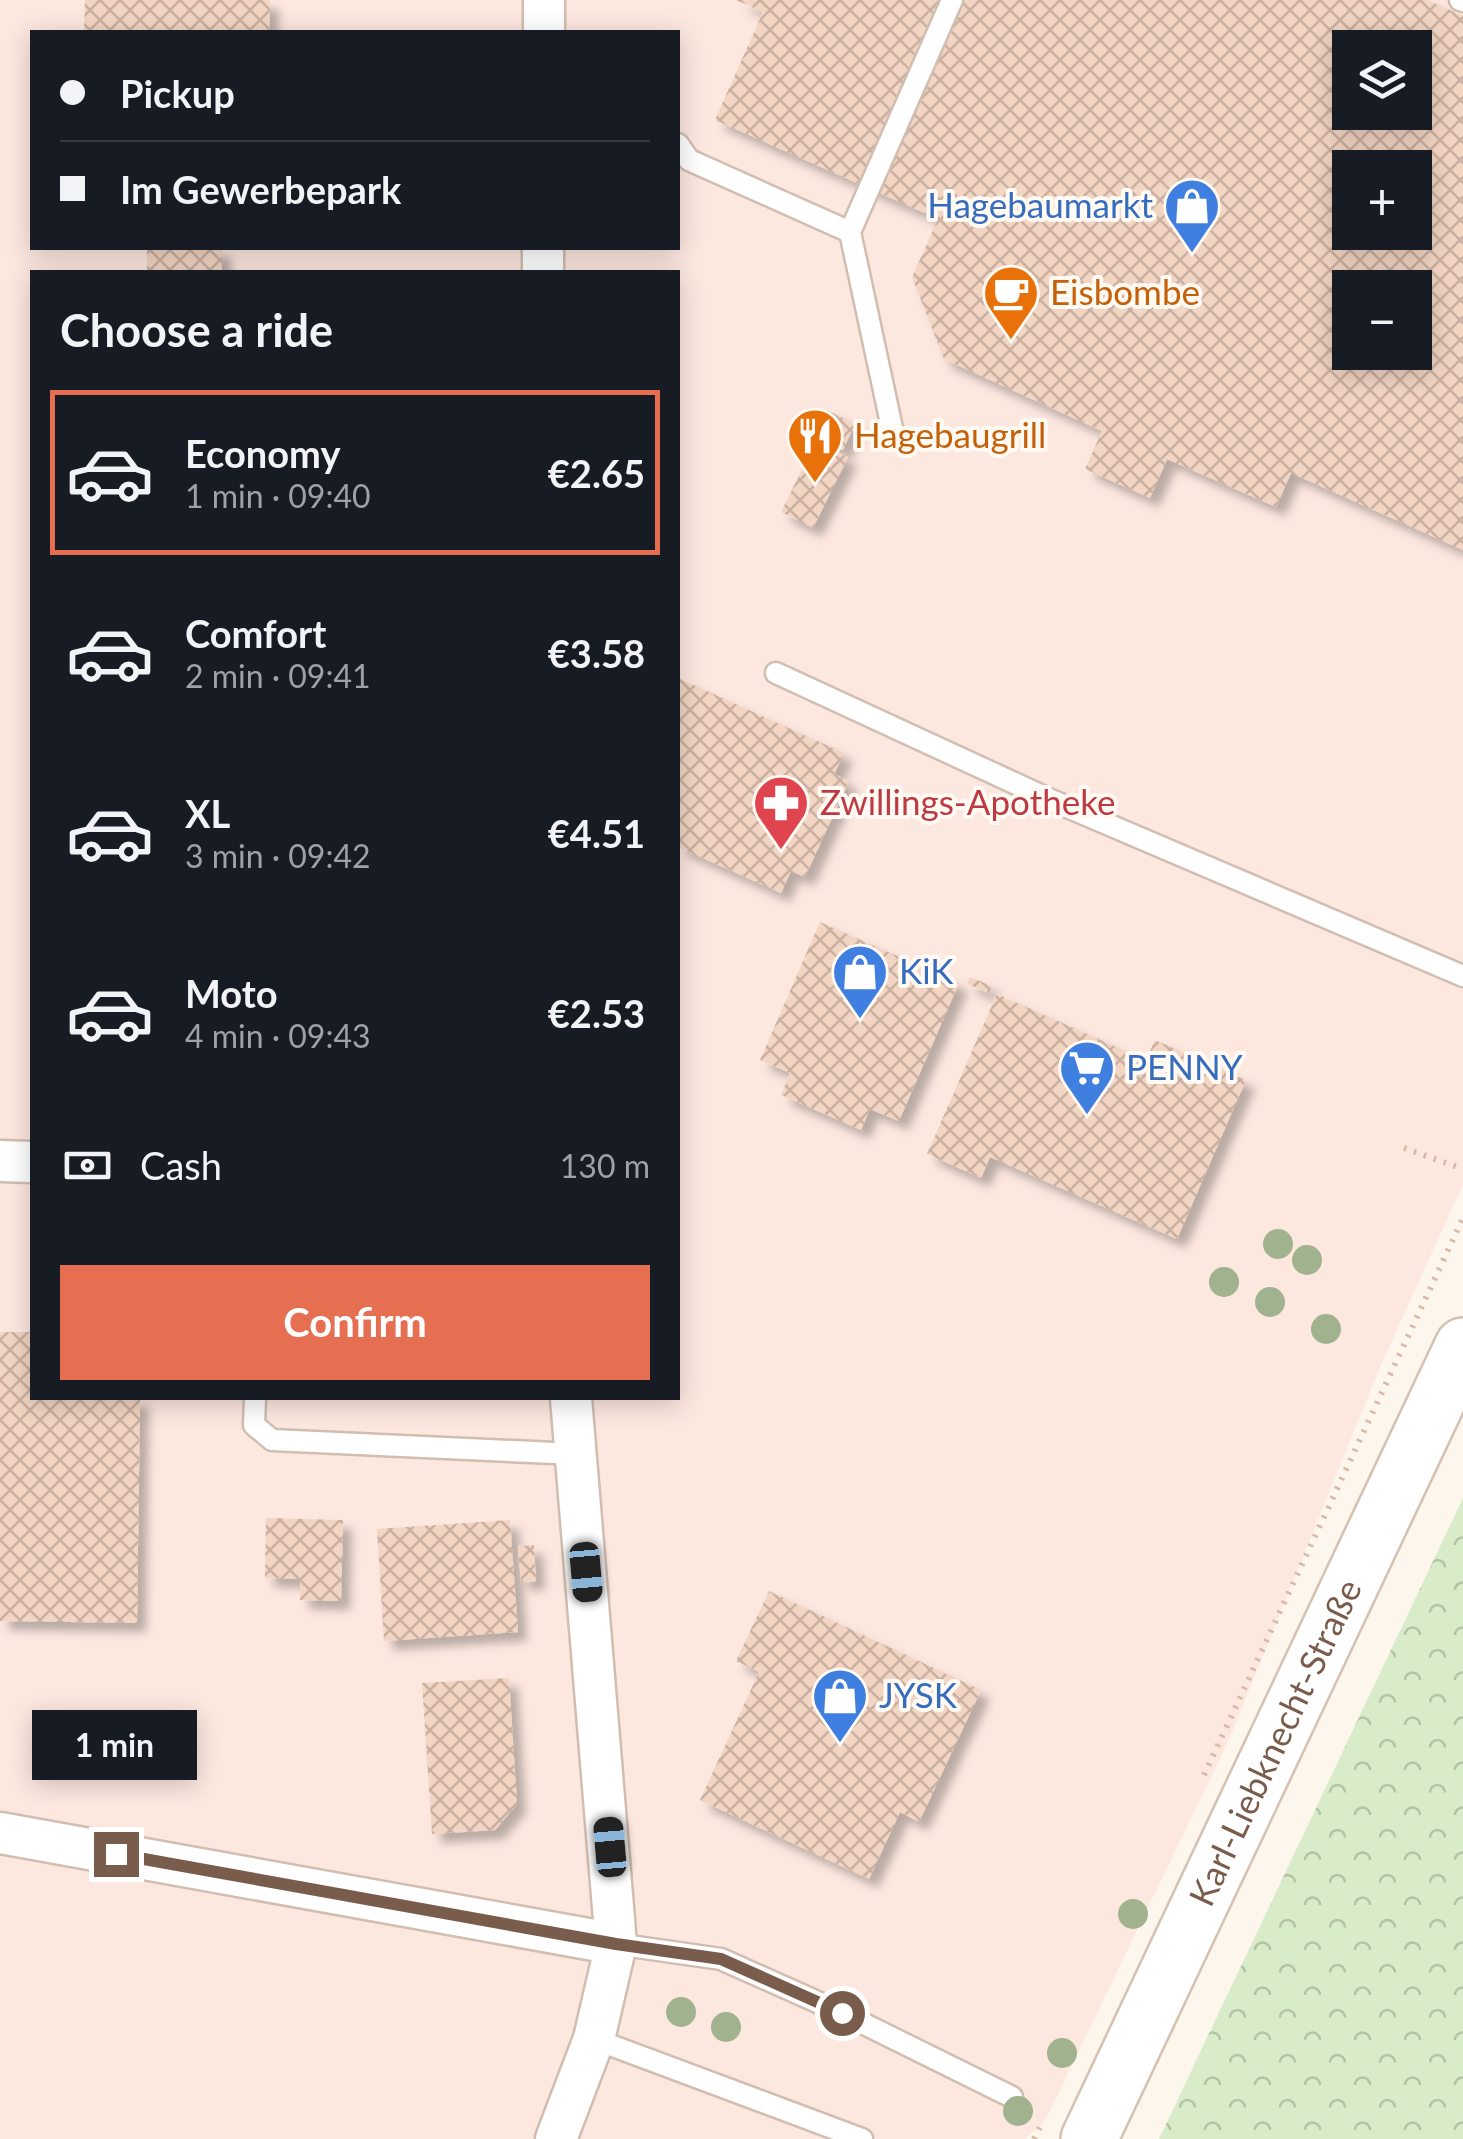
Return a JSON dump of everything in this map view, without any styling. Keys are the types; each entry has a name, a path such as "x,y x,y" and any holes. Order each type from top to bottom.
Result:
{"street":[{"path":"544,0 544,30"},
{"path":"0,1162 30,1162"},
{"name":"Karl-Liebknecht-Straße","path":"1070,2122 1463,1346"},
{"path":"559,2138 594,2039 616,1944 571,1400"},
{"path":"0,1833 616,1944"}],"lane":[{"path":"892,428 850,232 952,0"},
{"path":"680,147 689,160 850,232"},
{"path":"776,673 1051,800 1463,976"},
{"path":"254,1400 254,1425 272,1440 576,1454"},
{"path":"616,1944 721,1959 842,2013 1012,2097"},
{"path":"594,2039 862,2139"}],"path":[{"path":"1404,1148 1463,1169"},
{"path":"1199,1786 1463,1218"},
{"path":"1034,2139 1070,2122"}],"shaded area":[{"path":"0,0 1463,0 1463,1184 1380,1367 1228,1742 1045,2121 1025,2139 0,2139"}],"green space":[{"path":"1463,1498 1463,2139 1159,2139"}],"building":[{"path":"85,0 270,0 269,30 84,30"},
{"name":"Hagebaumarkt","path":"736,0 1428,0 1463,16 1463,550 1291,473 1276,507 1167,459 1150,498 1085,469 1102,431 944,359 912,277 938,219 715,120 763,12"},
{"path":"147,250 222,250 222,270 147,270"},
{"path":"827,410 855,424 843,450 814,436"},
{"name":"Hagebaugrill","path":"816,441 848,457 813,528 781,512"},
{"path":"680,679 844,753 834,774 849,781 805,877 791,871 781,893 680,848"},
{"name":"KiK","path":"820,922 959,983 899,1121 870,1109 861,1130 781,1095 790,1073 760,1060"},
{"path":"970,977 992,986 989,993 967,984"},
{"name":"PENNY","path":"997,994 1146,1060 1155,1040 1246,1080 1177,1239 990,1157 981,1178 927,1154"},
{"path":"0,1332 30,1332 30,1400 140,1400 137,1623 0,1621"},
{"path":"266,1518 343,1520 341,1601 300,1600 300,1579 265,1578"},
{"path":"510,1520 518,1632 384,1641 377,1529"},
{"path":"534,1545 536,1581 521,1582 518,1546"},
{"name":"JYSK","path":"769,1591 981,1690 919,1822 900,1812 869,1879 700,1800 759,1672 736,1661"},
{"path":"509,1678 517,1804 495,1830 432,1834 422,1683"}],"place":[{"name":"Hagebaumarkt","path":"1192,255"},
{"name":"Eisbombe","path":"1011,342"},
{"name":"Hagebaugrill","path":"815,485"},
{"name":"Zwillings-Apotheke","path":"781,852"},
{"name":"KiK","path":"860,1021"},
{"name":"PENNY","path":"1087,1117"},
{"name":"JYSK","path":"840,1745"}],"route":[{"path":"116,1854 616,1944 721,1959 842,2013"}]}
